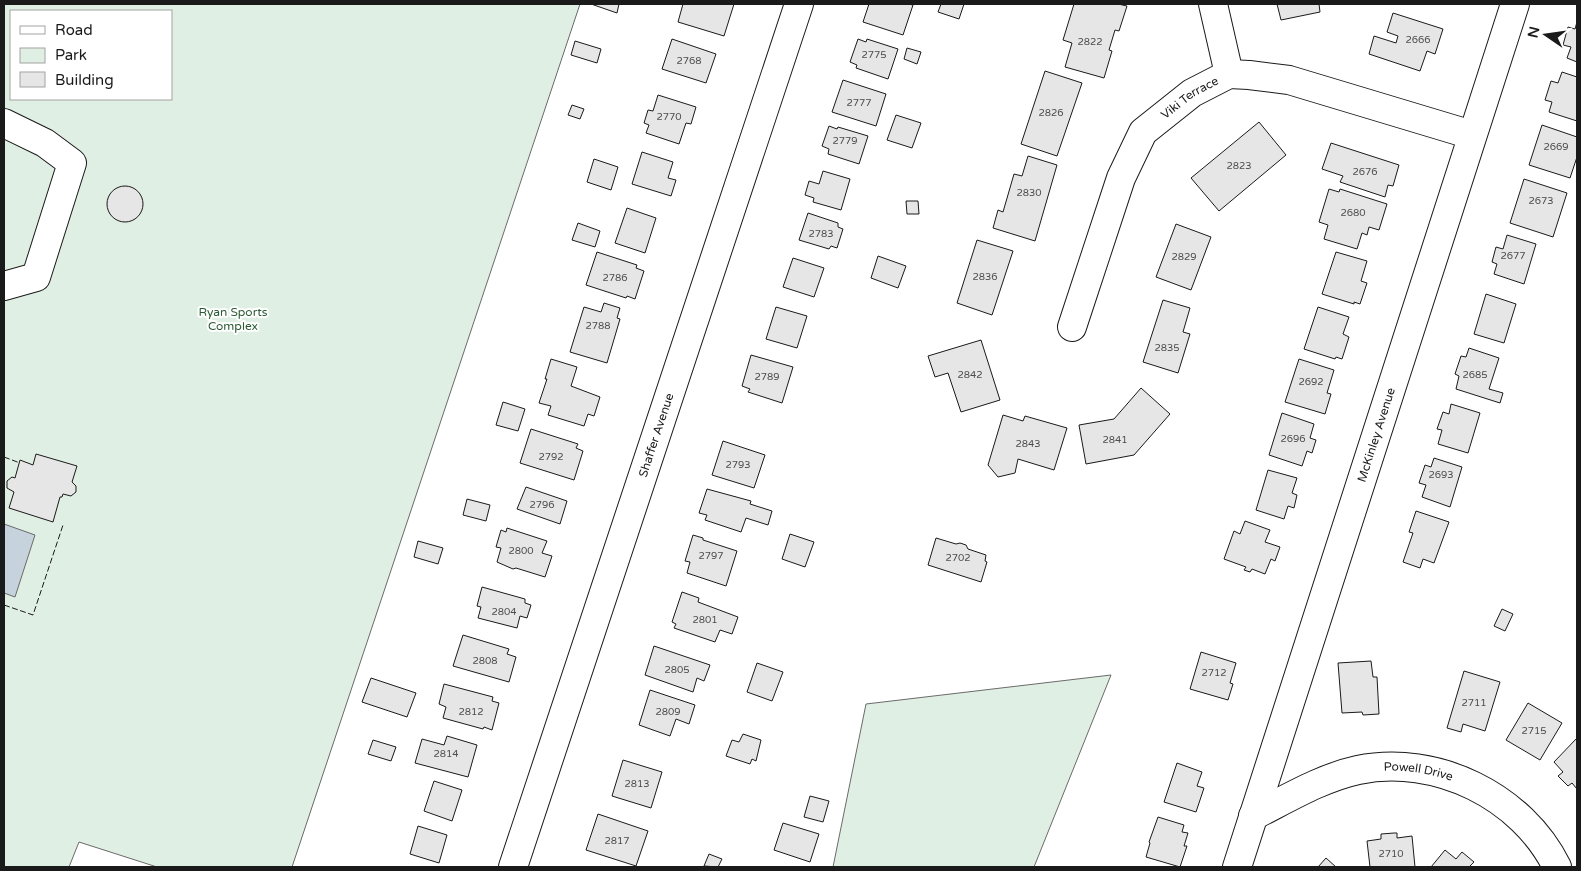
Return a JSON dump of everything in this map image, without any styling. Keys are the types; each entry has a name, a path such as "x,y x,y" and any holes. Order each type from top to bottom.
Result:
{"street":[{"name":"Shaffer Avenue","path":"513,867 799,4"},
{"path":"1213,4 1229,74"},
{"name":"McKinley Avenue","path":"1237,867 1515,4"},
{"name":"Viki Terrace","path":"1072,327 1122,178 1143,132 1192,93 1229,74 1249,74 1289,80 1472,135"},
{"path":"4,123 45,144 72,163 36,277 4,286"},
{"name":"Powell Drive","path":"1253,816 1324,780 1358,770 1416,768 1466,782 1482,789 1511,809 1536,834 1557,867"}],"green space":[{"name":"Ryan Sports Complex","path":"4,4 580,4 292,867 157,867 79,842 69,867 4,867"},
{"path":"1111,675 1034,867 833,867 866,704"}],"shaded area":[{"path":"4,524 35,535 15,597 4,593"}],"building":[{"path":"591,4 619,4 617,13"},
{"path":"683,4 734,4 724,36 678,22"},
{"path":"869,4 913,5 903,35 863,22"},
{"path":"941,4 964,4 959,19 938,12"},
{"path":"1074,4 1118,4 1127,6 1119,31 1115,30 1109,50 1112,51 1104,78 1065,67 1072,43 1063,40"},
{"path":"1277,4 1319,4 1320,12 1281,20"},
{"path":"1393,13 1443,29 1435,54 1427,51 1420,71 1369,54 1374,36 1396,43 1398,36 1387,32"},
{"path":"1577,22 1577,62 1567,58 1571,47 1563,45 1568,27 1575,29"},
{"path":"672,39 716,54 706,83 662,69"},
{"path":"858,39 866,42 867,39 898,49 888,79 856,68 857,65 850,62"},
{"path":"575,41 601,49 597,63 571,55"},
{"path":"907,48 921,52 917,64 904,59"},
{"path":"1045,71 1082,83 1057,156 1021,144"},
{"path":"1562,72 1577,77 1577,121 1549,112 1552,102 1545,100 1551,81 1558,83"},
{"path":"843,80 886,94 876,126 832,112"},
{"path":"658,95 696,107 691,124 686,123 679,144 646,133 649,125 644,123 648,110 653,111"},
{"path":"572,105 584,109 580,119 568,115"},
{"path":"896,115 921,123 912,148 887,140"},
{"path":"1259,122 1286,155 1219,211 1191,178"},
{"path":"1542,125 1577,137 1577,157 1570,178 1529,165"},
{"path":"829,126 868,136 859,164 828,154 829,149 822,146"},
{"path":"1331,143 1399,165 1393,186 1388,185 1385,197 1340,182 1343,176 1322,169"},
{"path":"642,152 673,162 668,178 676,180 671,196 632,184"},
{"path":"1028,156 1057,165 1035,241 993,228 998,210 1003,212 1014,174 1022,176"},
{"path":"594,159 618,167 611,190 587,182"},
{"path":"823,171 850,179 841,210 813,202 814,198 805,195 809,181 819,184"},
{"path":"1524,179 1567,193 1553,237 1510,223"},
{"path":"125,186 132,187 138,191 142,197 142,211 138,217 132,221 125,222 118,221 112,217 108,211 107,204 108,197 112,191 118,187"},
{"path":"1329,189 1339,192 1340,189 1387,204 1379,230 1369,227 1367,235 1362,233 1357,249 1324,239 1328,225 1319,222"},
{"path":"906,201 918,201 919,214 907,214"},
{"path":"627,208 656,218 645,253 615,243"},
{"path":"808,213 838,223 838,227 843,229 837,248 831,246 829,249 799,240"},
{"path":"578,223 600,231 595,247 572,240"},
{"path":"1176,224 1211,237 1191,290 1156,277"},
{"path":"1507,235 1536,244 1524,284 1494,274 1497,264 1492,262 1496,247 1503,249"},
{"path":"977,240 1013,251 992,315 957,303"},
{"path":"597,252 637,265 636,268 644,271 635,299 627,296 626,298 586,285"},
{"path":"1336,252 1367,261 1361,281 1367,283 1360,304 1354,302 1354,304 1322,294"},
{"path":"878,256 906,266 898,288 871,278"},
{"path":"793,258 824,268 814,297 783,287"},
{"path":"1486,294 1516,304 1504,343 1474,334"},
{"path":"1163,300 1190,308 1183,332 1190,334 1178,373 1143,362"},
{"path":"604,303 620,308 617,318 620,319 607,363 570,352 584,307 601,312"},
{"path":"776,307 807,316 797,348 766,339"},
{"path":"1318,307 1349,317 1343,334 1349,337 1342,359 1336,357 1335,359 1304,349"},
{"path":"981,340 1000,400 961,412 948,373 935,377 928,356"},
{"path":"1469,348 1499,358 1489,389 1503,393 1500,403 1456,389 1459,376 1455,374 1461,356 1466,357"},
{"path":"751,355 793,367 782,403 748,392 750,389 742,386"},
{"path":"551,359 577,367 571,386 600,397 594,416 588,414 584,426 548,415 551,406 539,403"},
{"path":"1299,359 1334,370 1327,393 1331,394 1325,414 1285,402"},
{"path":"1141,388 1170,414 1134,455 1086,464 1079,425 1114,419"},
{"path":"503,402 525,409 518,431 496,425"},
{"path":"1451,404 1480,413 1468,453 1438,444 1442,430 1437,429 1443,412 1449,414"},
{"path":"1282,413 1314,424 1310,438 1316,440 1312,453 1307,451 1302,466 1269,455"},
{"path":"1003,415 1023,421 1025,416 1067,428 1054,470 1018,459 1015,473 998,477 988,465"},
{"path":"531,429 578,444 576,448 583,451 574,480 520,463"},
{"path":"723,441 765,455 754,488 712,475"},
{"path":"36,454 77,466 72,482 76,486 76,492 71,496 63,494 60,497 53,522 9,508 14,492 7,488 7,481 12,477 15,478 20,460 33,465"},
{"path":"1434,458 1462,467 1450,507 1422,497 1426,485 1419,483 1425,465 1431,467"},
{"path":"1268,470 1297,478 1292,493 1297,495 1294,508 1288,506 1284,519 1256,510"},
{"path":"526,487 567,501 560,524 517,509"},
{"path":"707,489 751,501 750,504 772,511 768,525 746,518 741,532 705,520 707,515 699,513"},
{"path":"467,499 490,505 486,521 463,515"},
{"path":"1416,511 1449,522 1434,563 1423,559 1420,568 1403,562 1413,533 1409,532"},
{"path":"1245,521 1270,530 1265,542 1280,547 1275,561 1271,559 1265,574 1252,569 1250,572 1244,570 1246,567 1224,559 1234,531 1240,534"},
{"path":"507,528 547,541 542,553 552,556 545,577 516,568 513,569 497,562 501,548 496,547 501,530 506,532"},
{"path":"790,534 814,542 805,567 782,559"},
{"path":"693,535 737,551 726,586 687,573 690,562 685,561"},
{"path":"936,538 966,545 968,549 986,555 985,561 987,562 981,582 928,565"},
{"path":"418,541 443,548 438,564 414,557"},
{"path":"482,587 525,599 525,603 531,605 527,618 520,616 517,628 478,618 481,607 477,606"},
{"path":"682,592 699,598 698,602 738,617 732,634 720,630 715,642 674,628 676,624 672,622"},
{"path":"1502,609 1513,614 1505,631 1494,626"},
{"path":"463,635 509,649 507,654 516,657 509,682 453,666"},
{"path":"654,646 710,665 704,681 697,678 693,692 645,675"},
{"path":"1201,652 1236,663 1230,683 1233,684 1228,700 1190,689"},
{"path":"1371,661 1373,677 1377,677 1379,714 1363,715 1362,712 1342,713 1338,663"},
{"path":"757,663 783,672 772,701 747,692"},
{"path":"1464,671 1500,682 1485,731 1463,724 1461,732 1447,728"},
{"path":"371,678 416,693 407,717 362,702"},
{"path":"444,684 493,697 492,701 499,703 492,730 443,718 446,707 439,704"},
{"path":"650,690 695,705 689,724 676,719 670,736 639,725"},
{"path":"1528,703 1562,723 1540,760 1506,740"},
{"path":"743,734 761,740 756,761 752,759 750,764 726,756 732,740 739,742"},
{"path":"447,736 477,745 468,777 415,763 422,739 444,745"},
{"path":"1577,738 1577,789 1572,783 1568,786 1558,776 1563,772 1554,762"},
{"path":"373,740 396,747 391,761 368,754"},
{"path":"623,760 662,772 651,808 612,796"},
{"path":"1177,763 1202,772 1197,786 1204,788 1196,812 1164,802"},
{"path":"434,781 462,790 452,821 424,811"},
{"path":"810,796 829,801 823,822 804,817"},
{"path":"598,814 648,831 636,866 586,850"},
{"path":"1158,817 1184,825 1182,832 1188,833 1184,846 1187,846 1180,867 1146,857"},
{"path":"783,823 819,834 810,862 774,850"},
{"path":"418,826 447,835 439,863 410,854"},
{"path":"1397,833 1397,838 1412,836 1415,867 1370,867 1367,841 1381,839 1381,834"},
{"path":"1445,850 1456,859 1462,852 1474,862 1469,867 1431,867"},
{"path":"709,854 722,859 718,867 704,866"},
{"path":"1326,858 1336,867 1318,867"}],"fence":[{"path":"4,457 20,463"},
{"path":"4,605 33,615 63,525"}]}
